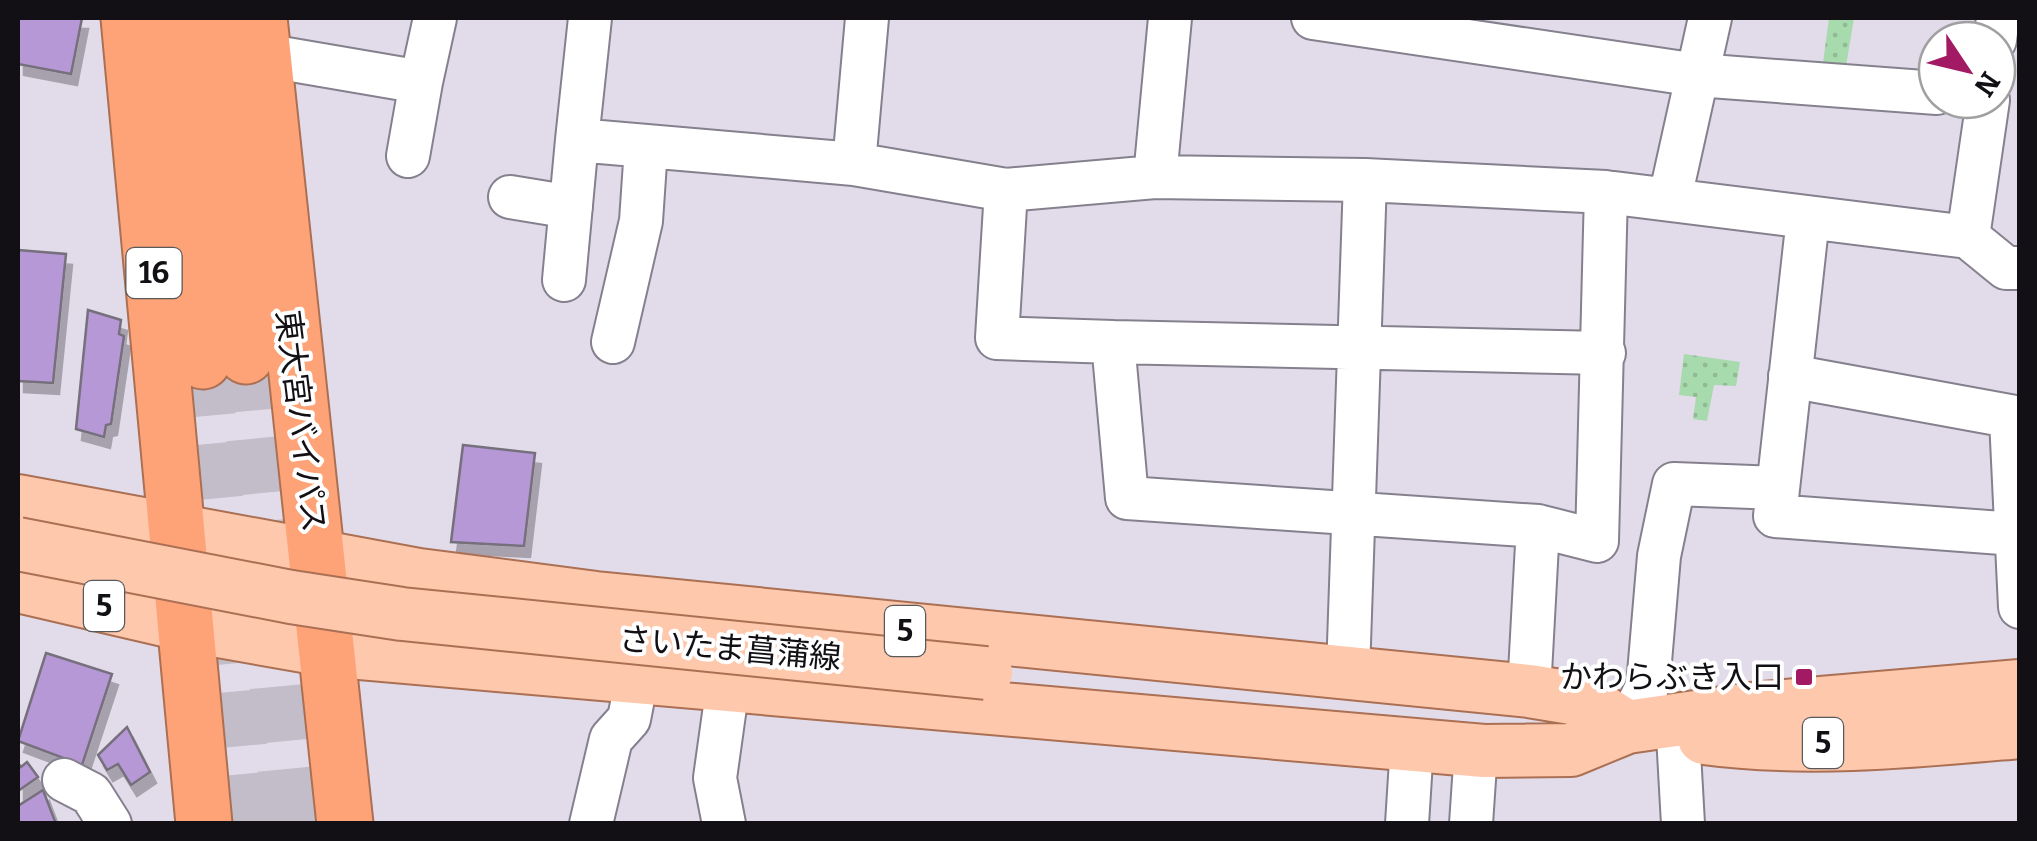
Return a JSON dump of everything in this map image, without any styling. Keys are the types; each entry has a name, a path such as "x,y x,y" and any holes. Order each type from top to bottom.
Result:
{"highway":[{"name":"16","path":"130,18 190,626 204,824"},
{"name":"東大宮バイパス","path":"176,18 224,359 214,18"},
{"name":"東大宮バイパス","path":"261,36 344,824"}],"main road":[{"name":"5","path":"18,501 418,574 787,621 1529,690 1584,700 1628,728"},
{"name":"さいたま菖蒲線","path":"18,544 402,614 986,673 1628,728 1750,744 1900,742 2020,732"},
{"name":"5","path":"18,586 190,626 326,650 637,678 1476,750 1571,750 1628,728"},
{"name":"さいたま菖蒲線","path":"1628,728 1751,709 2020,686"}],"street":[{"path":"408,156 435,18"},
{"path":"564,280 590,18"},
{"path":"854,164 867,18"},
{"path":"1155,177 1170,18"},
{"path":"1313,18 1697,74 1917,90"},
{"path":"1670,198 1710,18"},
{"path":"261,36 422,82"},
{"path":"1968,238 1985,120"},
{"path":"577,140 854,164 1006,190 1155,177 1364,180 1606,192 1968,238 2006,268 2020,268"},
{"path":"613,342 641,220 646,148"},
{"path":"1348,672 1364,180"},
{"path":"1006,190 998,338 1604,352"},
{"path":"1113,342 1127,498 1538,526 1597,541 1606,192"},
{"path":"510,196 571,207"},
{"path":"1808,218 1775,516 2015,534"},
{"path":"1790,376 2015,419 2015,534 2020,607"},
{"path":"1628,728 1648,684 1659,556 1674,484 1778,488"},
{"path":"1529,690 1538,526"},
{"path":"591,824 611,739 629,719 637,678"},
{"path":"724,824 715,778 728,686"},
{"path":"1678,735 1683,824"},
{"path":"1407,824 1412,745"},
{"path":"1471,824 1476,750"},
{"path":"64,780 91,794 110,824"}],"green space":[{"path":"1829,18 1854,18 1846,66 1823,63"},
{"path":"1684,354 1740,362 1736,386 1714,385 1707,421 1693,419 1696,397 1679,395"}],"building":[{"path":"18,18 82,18 71,74 18,64"},
{"path":"18,250 66,254 53,383 18,381"},
{"path":"88,310 121,320 119,334 124,336 111,424 106,425 104,437 76,429"},
{"path":"463,445 535,453 524,546 451,542"},
{"path":"46,653 112,674 82,765 18,741"},
{"path":"127,727 150,772 131,785 118,764 107,770 98,755"},
{"path":"27,762 38,777 18,791 18,763 21,767"},
{"path":"43,790 56,824 19,824 18,806"}],"tunnel":[{"path":"246,356 290,824"},
{"path":"203,361 247,824"}],"place":[{"name":"かわらぶき入口","path":"1804,677"}]}
